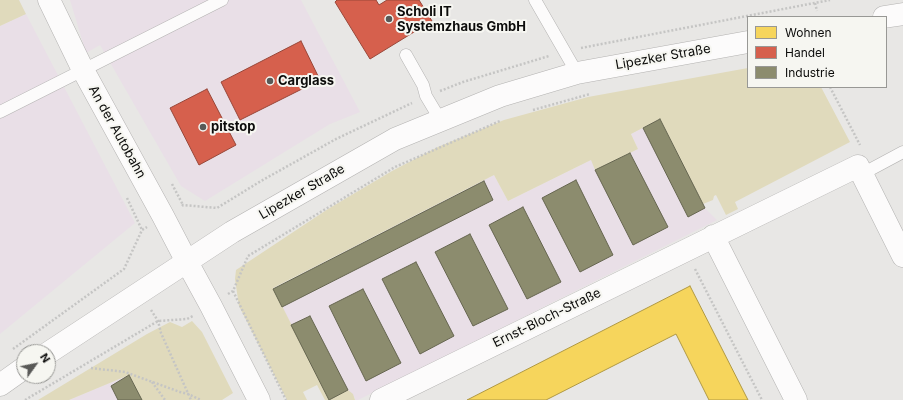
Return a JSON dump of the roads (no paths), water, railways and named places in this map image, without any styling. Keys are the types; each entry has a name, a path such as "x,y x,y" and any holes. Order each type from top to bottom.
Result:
{"street":[{"name":"An der Autobahn","path":"49,0 83,70 163,216 259,400"},
{"path":"887,17 903,14"},
{"name":"Lipezker Straße","path":"56,348 232,232 395,139 500,96 577,73 747,42"},
{"name":"Ernst-Bloch-Straße","path":"381,400 717,244 858,166 866,171"},
{"path":"866,171 903,256"},
{"path":"717,244 796,400"},
{"path":"0,385 16,374"}],"lane":[{"path":"0,112 222,0"},
{"path":"535,0 577,73"},
{"path":"406,55 423,85 426,96 441,121"},
{"path":"866,171 903,152"}],"place":[{"name":"Scholi IT Systemzhaus GmbH","path":"389,19"},
{"name":"Carglass","path":"270,81"},
{"name":"pitstop","path":"203,127"}]}
